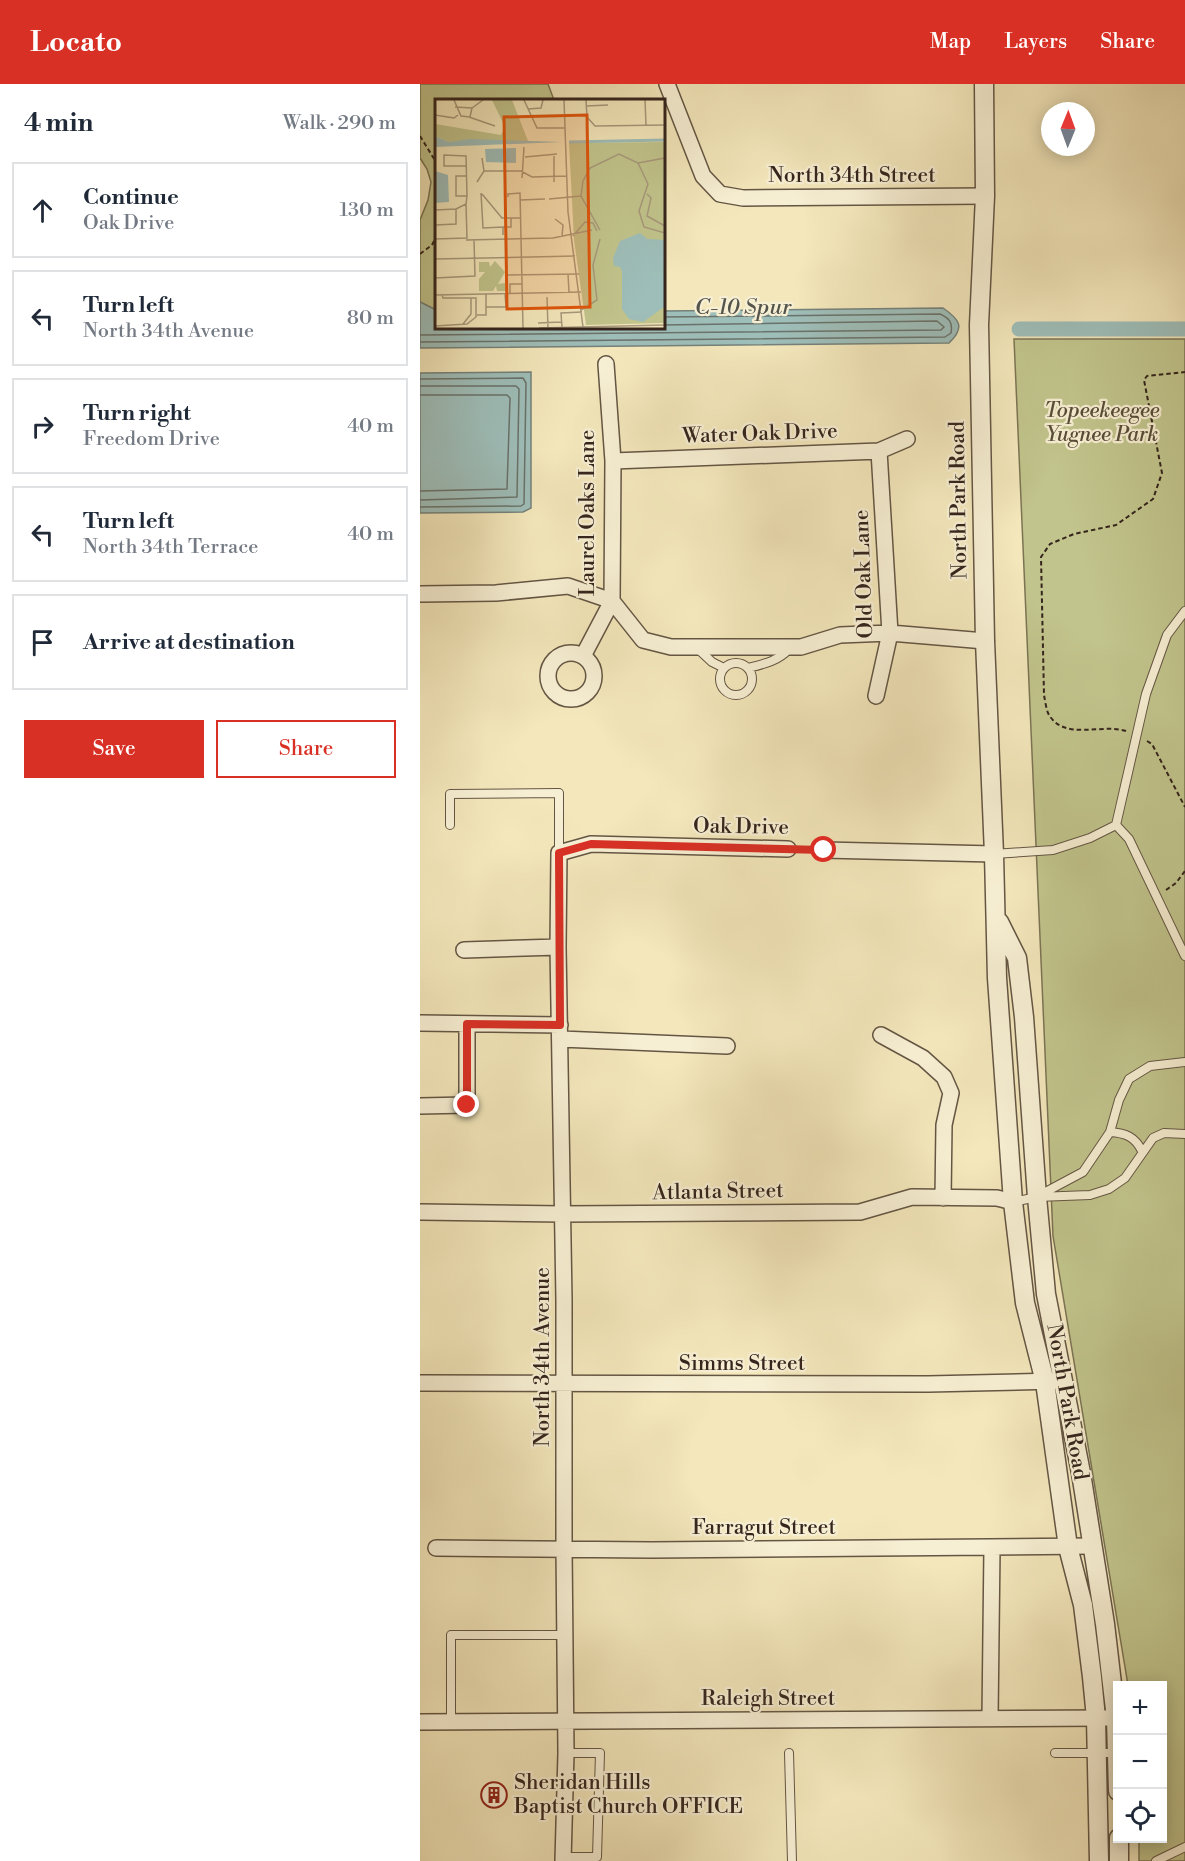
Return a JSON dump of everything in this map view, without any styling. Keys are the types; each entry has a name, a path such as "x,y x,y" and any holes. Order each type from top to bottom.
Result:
{"street":[{"name":"North 34th Street","path":"667,84 703,176 720,194 743,198 985,196"},
{"name":"North Park Road","path":"984,84 985,196 979,325 985,641 997,978 1013,1202 1025,1303 1045,1382 1068,1547 1083,1605 1096,1718 1099,1861"},
{"name":"Laurel Oaks Lane","path":"583,656 612,601 613,461 606,364"},
{"name":"Water Oak Drive","path":"613,461 879,451 906,439"},
{"name":"Old Oak Lane","path":"876,696 890,633 879,451"},
{"path":"420,594 496,593 568,586 612,601 643,640 671,647 801,647 840,635 890,633 985,641"},
{"name":"Oak Drive","path":"559,853 591,844 788,849"},
{"path":"824,850 994,854"},
{"name":"North 34th Avenue","path":"559,853 566,1720 563,1859"},
{"name":"North Park Road","path":"996,915 1017,958 1024,1017 1047,1299 1064,1380 1093,1546 1113,1696"},
{"path":"464,950 558,947"},
{"path":"420,1023 467,1024 728,1046"},
{"path":"420,1106 467,1105 467,1024"},
{"path":"881,1035 923,1058 944,1077 951,1093 944,1125 943,1198"},
{"name":"Atlanta Street","path":"420,1212 562,1214 860,1212 912,1197 996,1198 1013,1202"},
{"name":"Simms Street","path":"420,1383 928,1384 1064,1380"},
{"name":"Farragut Street","path":"436,1548 664,1550 1093,1546"},
{"path":"990,1718 992,1548"},
{"name":"Raleigh Street","path":"420,1722 1113,1718"},
{"path":"1119,1843 1119,1861"}],"lane":[{"path":"1116,825 1146,694 1167,635 1185,611"},
{"path":"696,647 712,662 724,668"},
{"path":"748,668 768,663 784,655 791,647"},
{"path":"739,663 748,668 752,678 749,689 735,695 725,691 720,682 724,668 739,663"},
{"path":"450,825 450,794 559,793 559,853"},
{"path":"994,854 1053,850 1090,838 1116,825"},
{"path":"1116,825 1129,839 1185,956"},
{"path":"1037,1197 1083,1172 1110,1132 1119,1100 1130,1079 1150,1066 1184,1059"},
{"path":"1110,1132 1126,1134 1138,1143 1142,1151"},
{"path":"1013,1202 1037,1197 1090,1195 1109,1189 1125,1178 1153,1138 1164,1133 1185,1134"},
{"path":"451,1722 451,1635 565,1635"},
{"path":"563,1859 597,1857 600,1753 566,1753"},
{"path":"789,1753 792,1861"},
{"path":"1055,1753 1113,1753"},
{"path":"1156,1861 1185,1847"}],"path":[{"path":"420,136 435,160"},
{"path":"420,254 432,246 435,239"},
{"path":"1185,372 1147,376 1144,380 1162,473 1153,499 1116,525 1074,534 1050,544 1041,557 1044,695 1048,714 1062,728 1071,730 1120,729 1137,734 1152,744 1185,807"},
{"path":"1156,895 1176,883 1185,871"}],"green space":[{"path":"420,84 548,84 554,99 435,99 435,310 420,302 420,220 428,200 431,182 420,158"},
{"name":"Topeekeegee Yugnee Park","path":"1014,339 1185,339 1185,1861 1139,1861 1139,1843 1167,1843 1167,1681 1127,1681 1053,1236"}],"water":[{"path":"420,302 435,310 435,328 664,328 664,311 943,308 953,316 959,328 949,343 420,348"},
{"path":"531,372 531,508 523,512 420,513 420,373"}],"waterway":[{"name":"C-10 Spur","path":"1019,329 1185,329"}],"place":[{"name":"Sheridan Hills Baptist Church OFFICE","path":"494,1795"}],"route":[{"path":"467,1105 467,1024 560,1025 559,853 591,844 824,850"}]}
